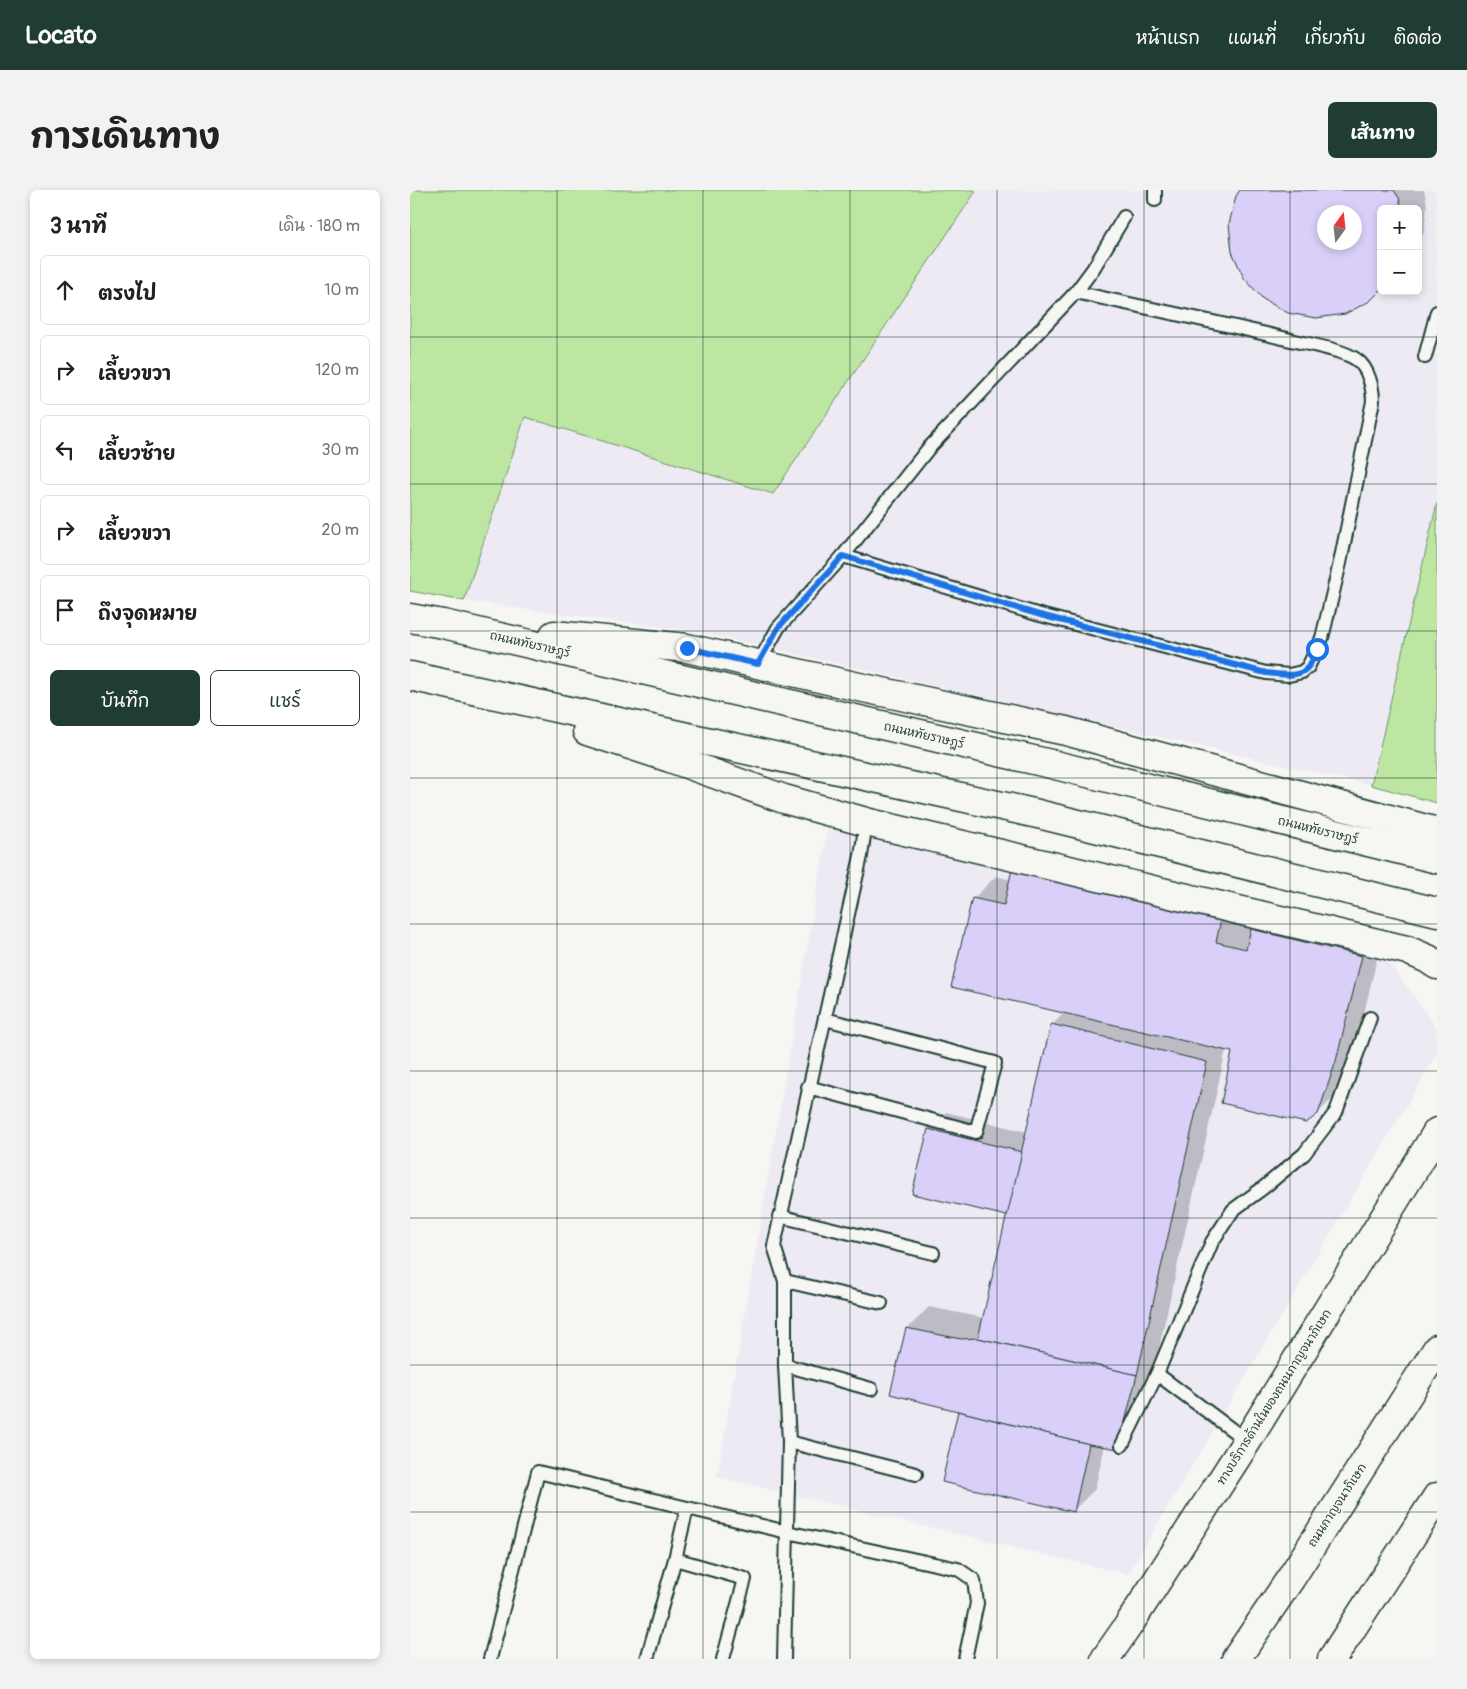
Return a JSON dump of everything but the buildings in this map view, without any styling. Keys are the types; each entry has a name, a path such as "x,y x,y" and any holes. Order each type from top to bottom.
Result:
{"main road":[{"name":"ถนนหทัยราษฎร์","path":"410,618 1051,764 1437,859"},
{"path":"442,624 687,648 1066,731 1437,832"},
{"path":"418,678 1038,814 1437,912"},
{"path":"418,678 670,758 784,799 866,822 1407,950 1437,965"},
{"name":"ทางบริการด้านในของถนนกาญจนาภิเษก","path":"1105,1659 1247,1441 1437,1132"},
{"name":"ถนนกาญจนาภิเษก","path":"1236,1659 1291,1578 1437,1349"},
{"path":"1332,1659 1437,1497"}],"lane":[{"path":"758,664 778,628 843,556 928,449 1076,292 1093,269 1124,217"},
{"path":"843,556 1040,615 1266,673 1289,675 1302,672 1308,667 1322,638 1340,563 1373,401 1373,391 1366,371 1358,361 1350,356 1332,350 1238,326 1076,292"},
{"path":"1426,357 1437,312"},
{"path":"784,1659 789,1442 785,1365 785,1281 774,1246 808,1087 862,856 866,822"},
{"path":"1122,1445 1157,1374 1212,1242 1233,1210 1304,1154 1336,1112 1370,1018"},
{"path":"808,1087 976,1132 994,1064 825,1019"},
{"path":"779,1216 932,1253"},
{"path":"785,1281 881,1303"},
{"path":"785,1365 871,1389"},
{"path":"1157,1374 1247,1441"},
{"path":"789,1442 916,1474"},
{"path":"490,1659 538,1472 787,1532 958,1569 974,1580 977,1603 965,1659"},
{"path":"648,1659 687,1508"},
{"path":"675,1559 745,1579 723,1659"}],"shaded area":[{"path":"974,190 1437,190 1437,503 1371,785 699,632 464,601 525,417 773,493 976,191"},
{"path":"829,820 1380,950 1437,1028 1437,1054 1128,1574 717,1477"}],"green space":[{"path":"410,190 976,191 773,494 525,417 464,601 410,591"},
{"path":"1437,503 1437,803 1371,785"}],"route":[{"path":"687,648 758,664 778,628 843,556 1040,615 1266,673 1289,675 1302,672 1308,667 1317,649"}]}
